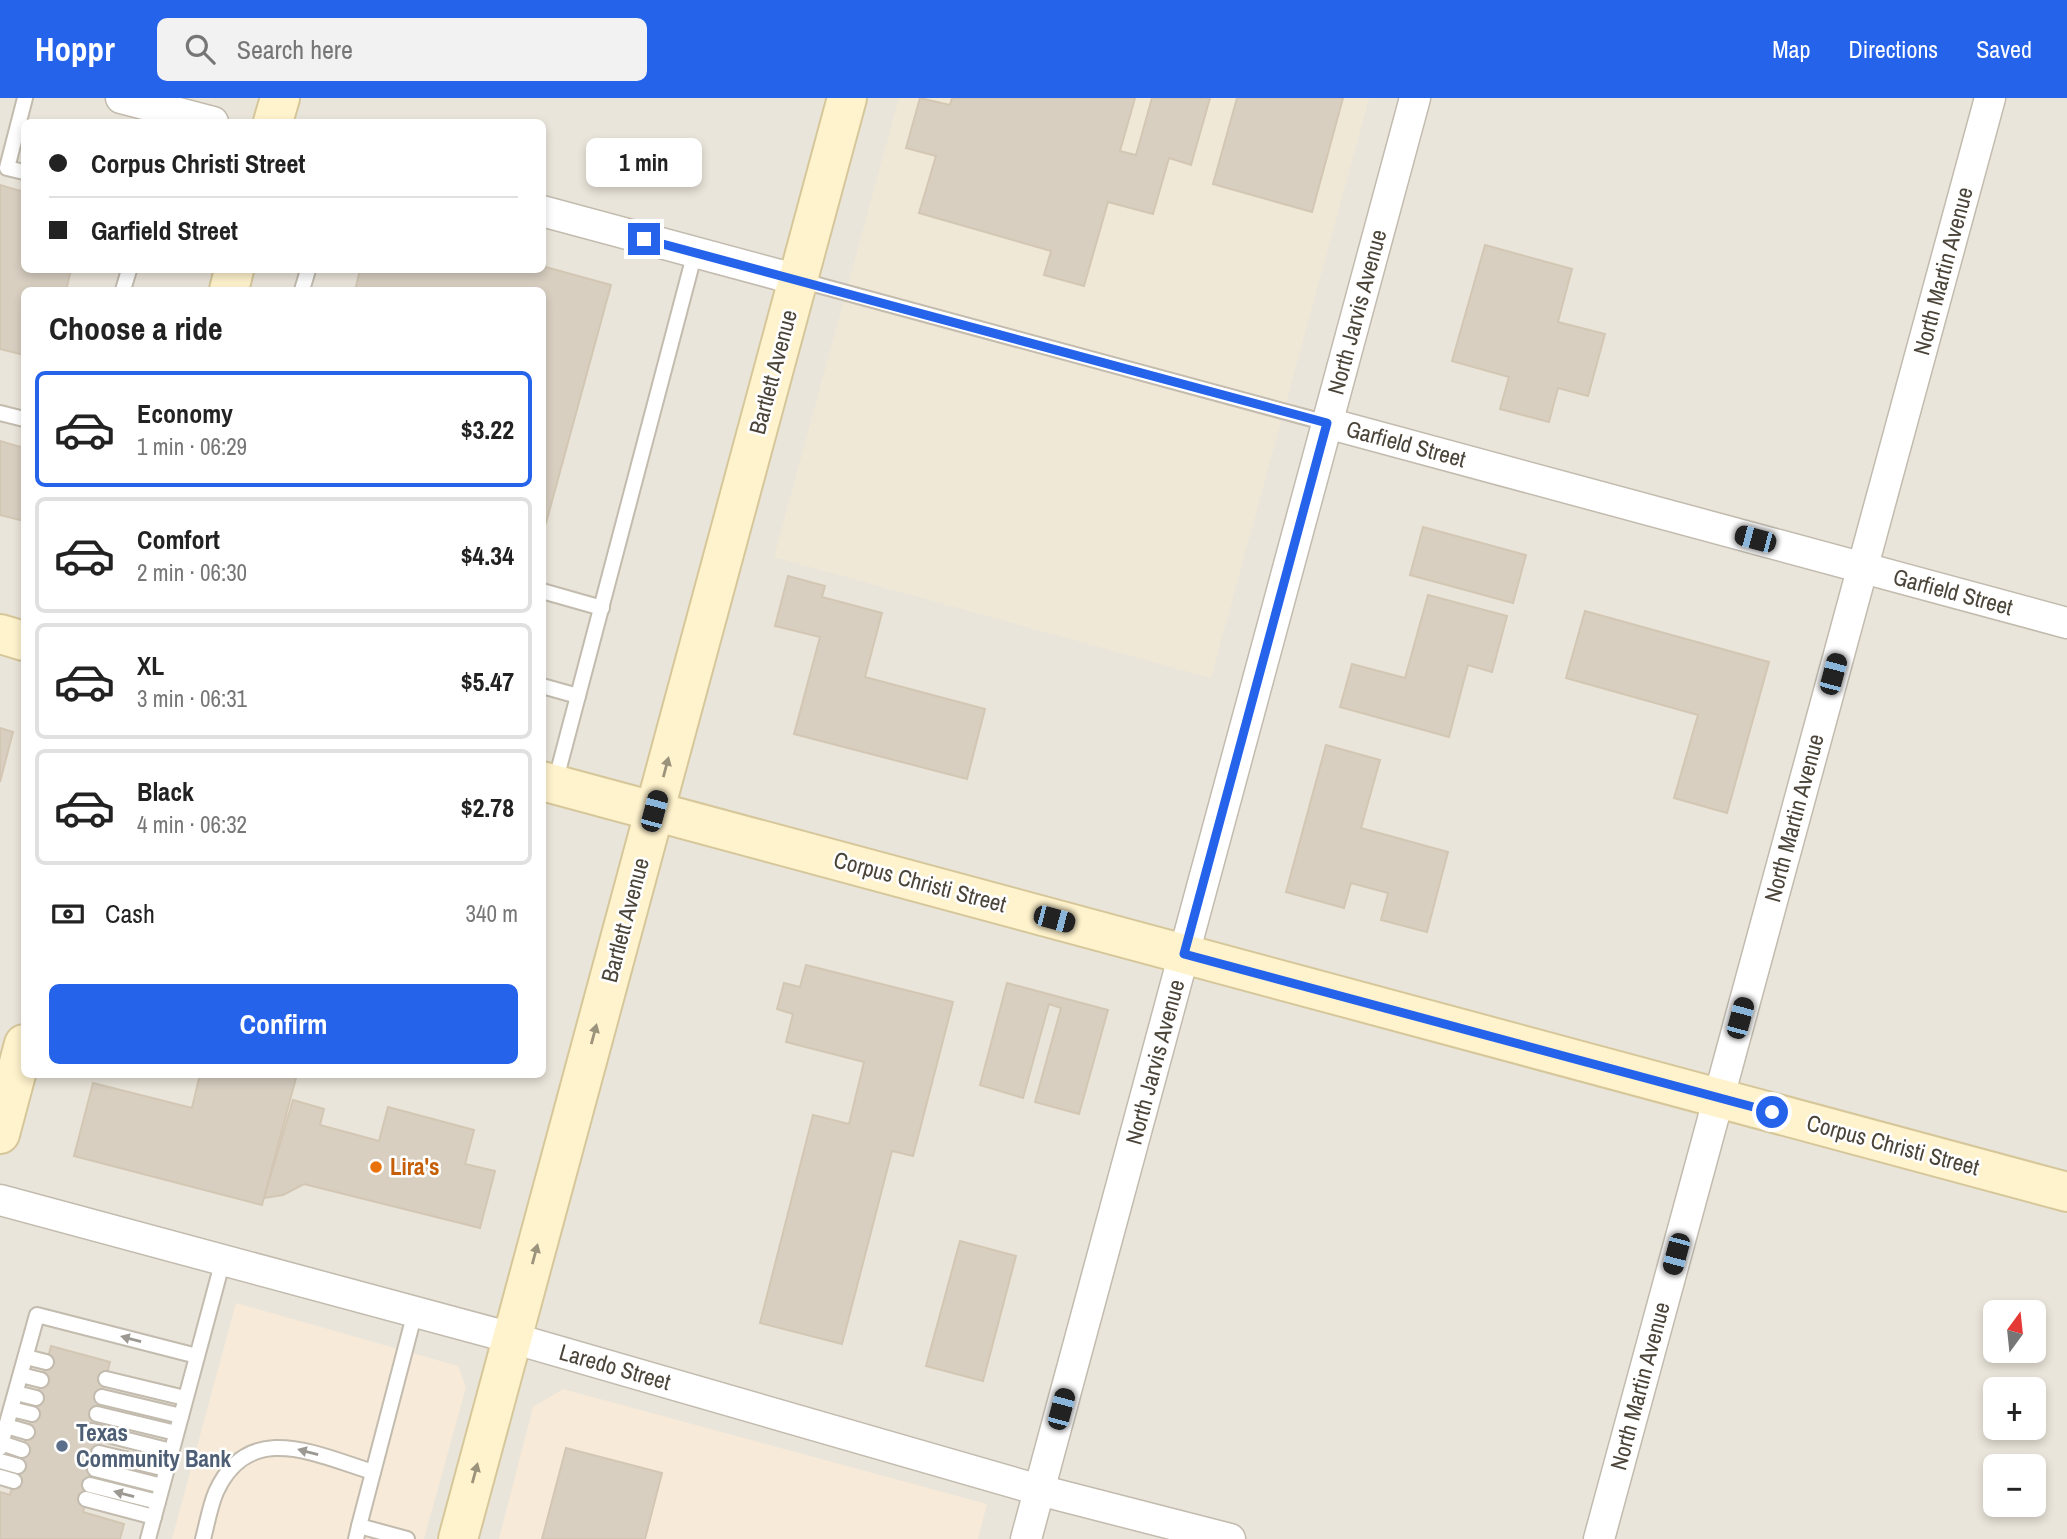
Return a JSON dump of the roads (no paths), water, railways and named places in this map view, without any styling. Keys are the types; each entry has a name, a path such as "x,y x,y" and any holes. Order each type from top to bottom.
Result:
{"main road":[{"path":"274,119 280,98"},
{"name":"Bartlett Avenue","path":"458,1539 847,98"},
{"path":"0,635 21,640"},
{"name":"Corpus Christi Street","path":"549,782 2067,1192"},
{"path":"0,1134 21,1055"}],"street":[{"path":"121,98 202,119"},
{"name":"North Jarvis Avenue","path":"1026,1539 1415,98"},
{"name":"North Martin Avenue","path":"1598,1539 1990,98"},
{"name":"Garfield Street","path":"546,212 798,280"},
{"name":"Garfield Street","path":"1327,423 2067,623"},
{"name":"Laredo Street","path":"0,1200 512,1338 1039,1489 1230,1539"}],"lane":[{"path":"21,172 7,167 25,98"},
{"path":"549,782 578,696 695,252"},
{"name":"Garfield Street","path":"798,280 1327,423"},
{"path":"0,413 21,418"},
{"path":"546,592 602,608"},
{"path":"546,687 578,696"},
{"path":"148,1539 223,1260"},
{"path":"407,1539 357,1532 415,1312"},
{"path":"22,1450 1,1446 37,1315 197,1356"},
{"path":"26,1357 46,1362"},
{"path":"21,1375 41,1380"},
{"path":"106,1378 185,1398"},
{"path":"16,1393 36,1398"},
{"path":"102,1396 181,1416"},
{"path":"11,1409 32,1414"},
{"path":"97,1415 176,1433"},
{"path":"6,1426 27,1432"},
{"path":"92,1431 171,1451"},
{"path":"203,1539 216,1493 230,1469 252,1452 277,1446 302,1450 373,1472"},
{"path":"99,1453 166,1469"},
{"path":"0,1461 18,1466"},
{"path":"95,1469 162,1486"},
{"path":"154,1517 88,1492 158,1502"}],"place":[{"name":"Lira's","path":"376,1167"},
{"name":"Texas Community Bank","path":"62,1446"}]}
